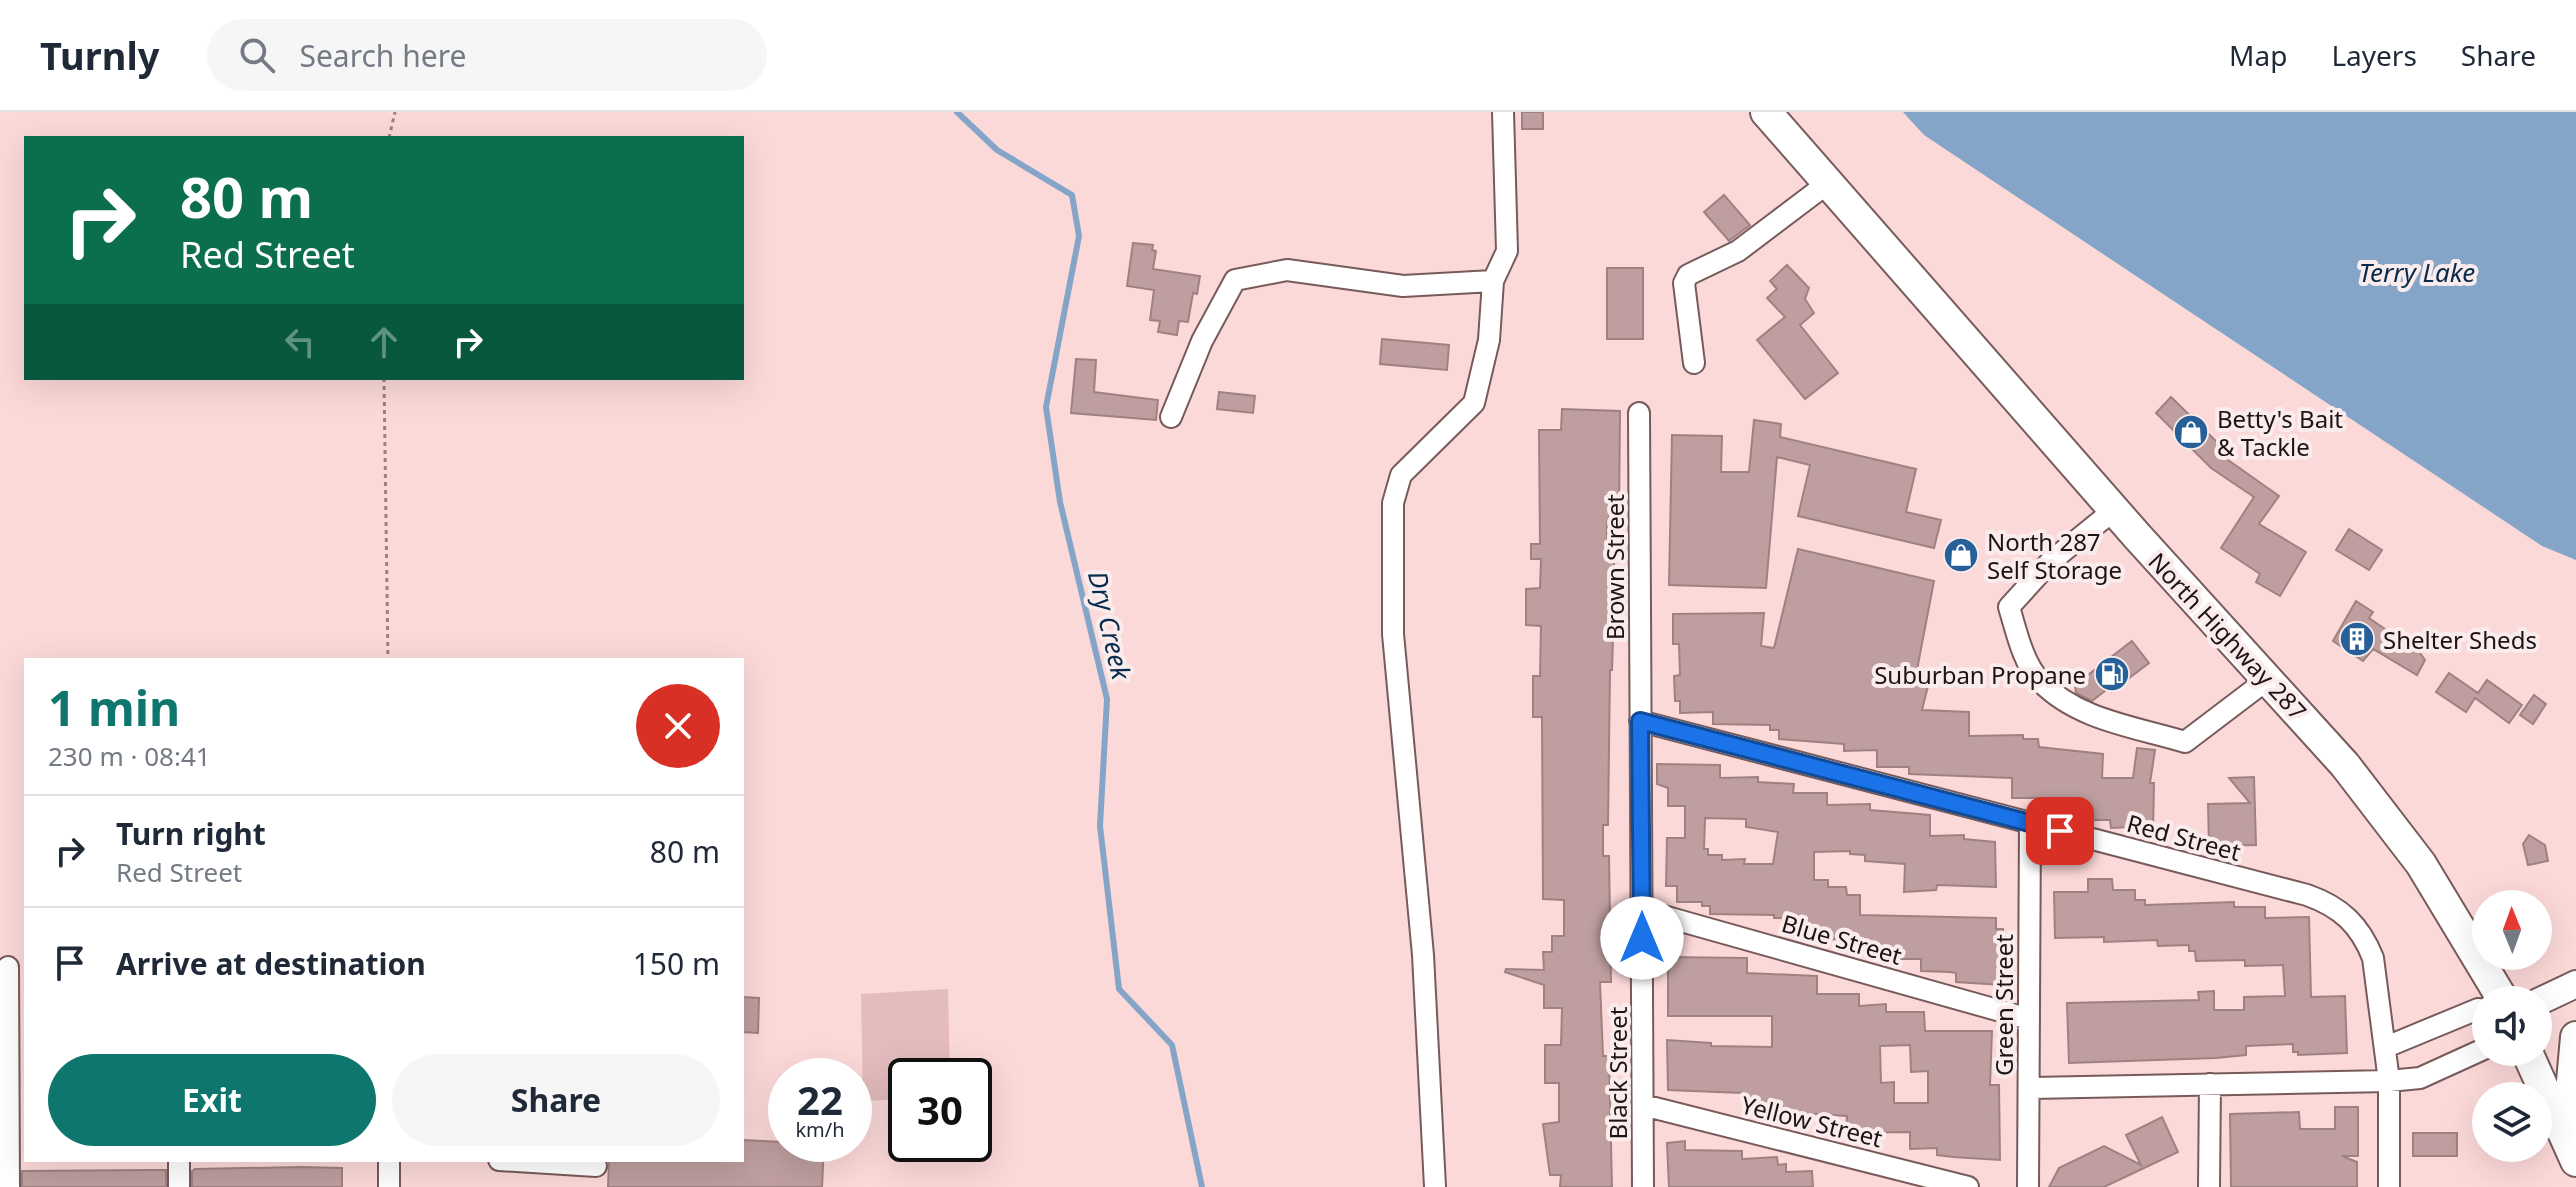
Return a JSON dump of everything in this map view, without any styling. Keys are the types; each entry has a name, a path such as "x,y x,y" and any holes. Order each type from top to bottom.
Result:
{"highway":[{"name":"North Highway 287","path":"1766,112 2384,813 2421,864 2495,986"},
{"path":"2572,1150 2576,1037"},
{"path":"2533,1066 2572,1150"}],"main road":[{"path":"2552,995 2576,984"}],"street":[{"path":"1435,1187 1423,955 1393,634 1393,503 1401,475 1474,403 1489,340 1493,281 1507,251 1503,112"},
{"path":"1694,363 1684,283 1688,275 1738,251 1828,183"},
{"path":"1171,417 1202,341 1235,280 1287,270 1403,286 1493,281"},
{"name":"Brown Street","path":"1639,413 1642,910"},
{"path":"2114,510 2050,562 2009,607 2038,679 2077,710 2185,742 2268,679"},
{"name":"Red Street","path":"1640,721 2307,895 2342,911 2366,939 2373,958 2389,1081 2389,1187"},
{"name":"Green Street","path":"2028,1187 2030,823"},
{"name":"Blue Street","path":"1642,910 2029,1019"},
{"name":"Black Street","path":"1642,910 1643,1187"},
{"path":"9,1187 11,968"},
{"path":"2386,1047 2472,1011"},
{"path":"2029,1088 2389,1081 2420,1078 2472,1054"},
{"path":"2209,1187 2210,1084"},
{"name":"Yellow Street","path":"1643,1105 1968,1187"},
{"path":"179,1162 179,1187"},
{"path":"389,1162 389,1187"},
{"path":"531,1162 596,1166"}],"path":[{"path":"389,136 395,112"},
{"path":"384,380 388,658"}],"shaded area":[{"path":"948,989 950,1058 888,1058 888,1100 872,1101 872,1058 862,1058 861,994"}],"water":[{"name":"Terry Lake","path":"1903,112 2576,112 2576,560 2542,546 1924,135"}],"building":[{"path":"1522,112 1543,112 1543,129 1522,129"},
{"path":"1724,195 1750,225 1729,241 1704,212"},
{"path":"1133,243 1153,245 1152,250 1156,251 1153,269 1200,276 1197,294 1193,293 1188,322 1179,321 1177,335 1158,332 1160,321 1150,320 1154,290 1127,286"},
{"path":"1787,265 1809,288 1805,299 1814,313 1800,325 1838,373 1805,399 1757,340 1785,317 1767,298 1777,289 1770,281"},
{"path":"1607,268 1643,268 1643,339 1607,339"},
{"path":"1382,339 1449,345 1447,370 1380,364"},
{"path":"1076,359 1096,360 1094,392 1158,400 1156,420 1071,413"},
{"path":"1219,392 1255,396 1253,413 1217,409"},
{"path":"2171,397 2226,451 2221,455 2279,496 2259,524 2306,552 2280,596 2256,582 2260,574 2221,548 2254,497 2211,468 2156,413"},
{"path":"1562,409 1620,411 1619,517 1609,517 1607,523 1607,562 1614,562 1614,608 1608,825 1603,825 1603,856 1609,856 1611,982 1600,982 1603,1056 1609,1056 1612,1187 1560,1187 1561,1175 1550,1175 1543,1124 1559,1122 1559,1083 1545,1083 1545,1045 1561,1045 1562,1008 1544,1008 1544,985 1505,972 1506,969 1544,970 1543,952 1552,952 1552,936 1564,936 1564,900 1543,899 1542,717 1533,717 1533,676 1540,676 1541,626 1526,625 1526,589 1540,588 1541,559 1531,559 1531,544 1540,544 1539,430 1561,430"},
{"path":"1754,420 1781,424 1780,437 1916,469 1906,512 1941,520 1934,548 1798,516 1810,465 1777,457 1766,588 1669,585 1672,435 1722,436 1721,472 1749,472"},
{"path":"2349,529 2382,550 2369,570 2336,550"},
{"path":"1798,549 1934,581 1916,675 1930,678 1922,710 1969,712 1969,736 2023,735 2023,739 2038,739 2039,747 2103,754 2102,778 2133,778 2137,748 2155,750 2150,783 2154,783 2153,833 2133,833 2133,827 2111,828 2110,820 2079,820 2079,817 2045,813 2045,798 2012,798 2012,778 1909,774 1909,767 1877,767 1877,750 1844,751 1844,744 1779,739 1779,730 1770,730 1770,725 1713,724 1713,712 1680,713 1680,701 1675,701 1674,676 1680,675 1679,644 1673,644 1673,614 1764,613 1761,646 1774,648"},
{"name":"Shelter Sheds","path":"2356,601 2373,612 2369,618 2420,653 2425,660 2417,675 2373,649 2363,661 2333,641"},
{"name":"Suburban Propane","path":"2132,641 2149,663 2112,691 2110,687 2092,701 2076,693 2075,685"},
{"path":"2449,673 2478,693 2487,680 2522,705 2509,723 2475,698 2466,712 2436,692"},
{"path":"2534,695 2546,704 2533,724 2520,715"},
{"path":"1657,764 1720,765 1720,778 1758,777 1758,782 1794,784 1793,793 1827,793 1827,805 1870,804 1870,810 1930,815 1930,836 1964,835 1964,839 1995,842 1996,887 1937,885 1936,890 1904,892 1905,864 1865,861 1865,855 1850,854 1850,851 1814,852 1814,880 1828,880 1828,887 1846,887 1847,895 1860,895 1860,915 1996,918 1996,929 2003,929 2002,985 1956,982 1956,973 1921,971 1921,959 1869,959 1869,949 1849,950 1849,939 1816,940 1816,929 1783,929 1782,918 1774,918 1774,915 1710,914 1710,906 1702,906 1702,902 1677,902 1677,886 1666,886 1667,838 1685,838 1685,806 1668,806 1668,788 1657,784","holes":["1705,818 1746,819 1746,827 1778,832 1773,864 1744,864 1745,859 1722,860 1722,855 1708,855 1708,849 1704,849"]},
{"path":"2254,777 2256,845 2209,846 2208,804 2250,803 2229,778"},
{"path":"2529,835 2545,845 2548,861 2528,865 2523,844"},
{"path":"2088,879 2112,879 2113,890 2135,890 2135,900 2145,900 2145,905 2234,902 2234,907 2265,907 2265,918 2309,917 2311,997 2345,996 2347,1053 2298,1055 2298,1052 2293,1052 2293,1044 2246,1046 2246,1055 2216,1058 2069,1063 2067,1003 2199,1000 2198,992 2214,991 2214,1010 2244,1010 2244,997 2285,996 2283,965 2245,966 2245,960 2196,961 2195,951 2189,951 2189,945 2158,946 2157,940 2104,942 2104,937 2055,938 2054,892 2088,892"},
{"path":"1668,957 1747,958 1747,973 1817,976 1817,994 1859,994 1859,1006 1886,1004 1886,1012 1924,1012 1925,1031 1992,1031 1990,1085 1999,1085 2000,1160 1937,1155 1937,1148 1910,1149 1910,1132 1846,1133 1847,1116 1778,1112 1778,1102 1742,1101 1742,1093 1668,1090 1667,1040 1711,1043 1711,1046 1772,1047 1772,1016 1668,1016","holes":["1910,1045 1911,1072 1928,1071 1928,1103 1894,1103 1894,1082 1881,1083 1880,1046"]},
{"path":"744,997 759,998 758,1033 744,1032"},
{"path":"2335,1107 2358,1107 2358,1156 2342,1156 2357,1162 2357,1187 2231,1187 2230,1114 2299,1112 2300,1129 2335,1129"},
{"path":"2162,1117 2178,1152 2104,1187 2049,1187 2059,1168 2104,1146 2141,1165 2126,1135"},
{"path":"2413,1133 2457,1133 2457,1156 2413,1156"},
{"path":"744,1140 768,1141 768,1162 823,1162 822,1187 608,1187 609,1162 744,1162"},
{"path":"1685,1141 1685,1150 1742,1151 1742,1159 1777,1157 1778,1165 1786,1164 1786,1172 1812,1171 1813,1187 1669,1187 1667,1143"},
{"path":"342,1168 342,1187 192,1187 192,1171 195,1169"},
{"path":"166,1170 166,1187 22,1187 22,1171"}],"waterway":[{"name":"Dry Creek","path":"957,112 997,150 1072,195 1079,236 1046,407 1060,502 1107,699 1100,826 1119,989 1172,1045 1202,1187"}],"place":[{"name":"Betty's Bait & Tackle","path":"2191,432"},
{"name":"North 287 Self Storage","path":"1961,555"},
{"name":"Shelter Sheds","path":"2357,639"},
{"name":"Suburban Propane","path":"2112,674"}],"route":[{"path":"1642,938 1640,721 2060,831"}]}
